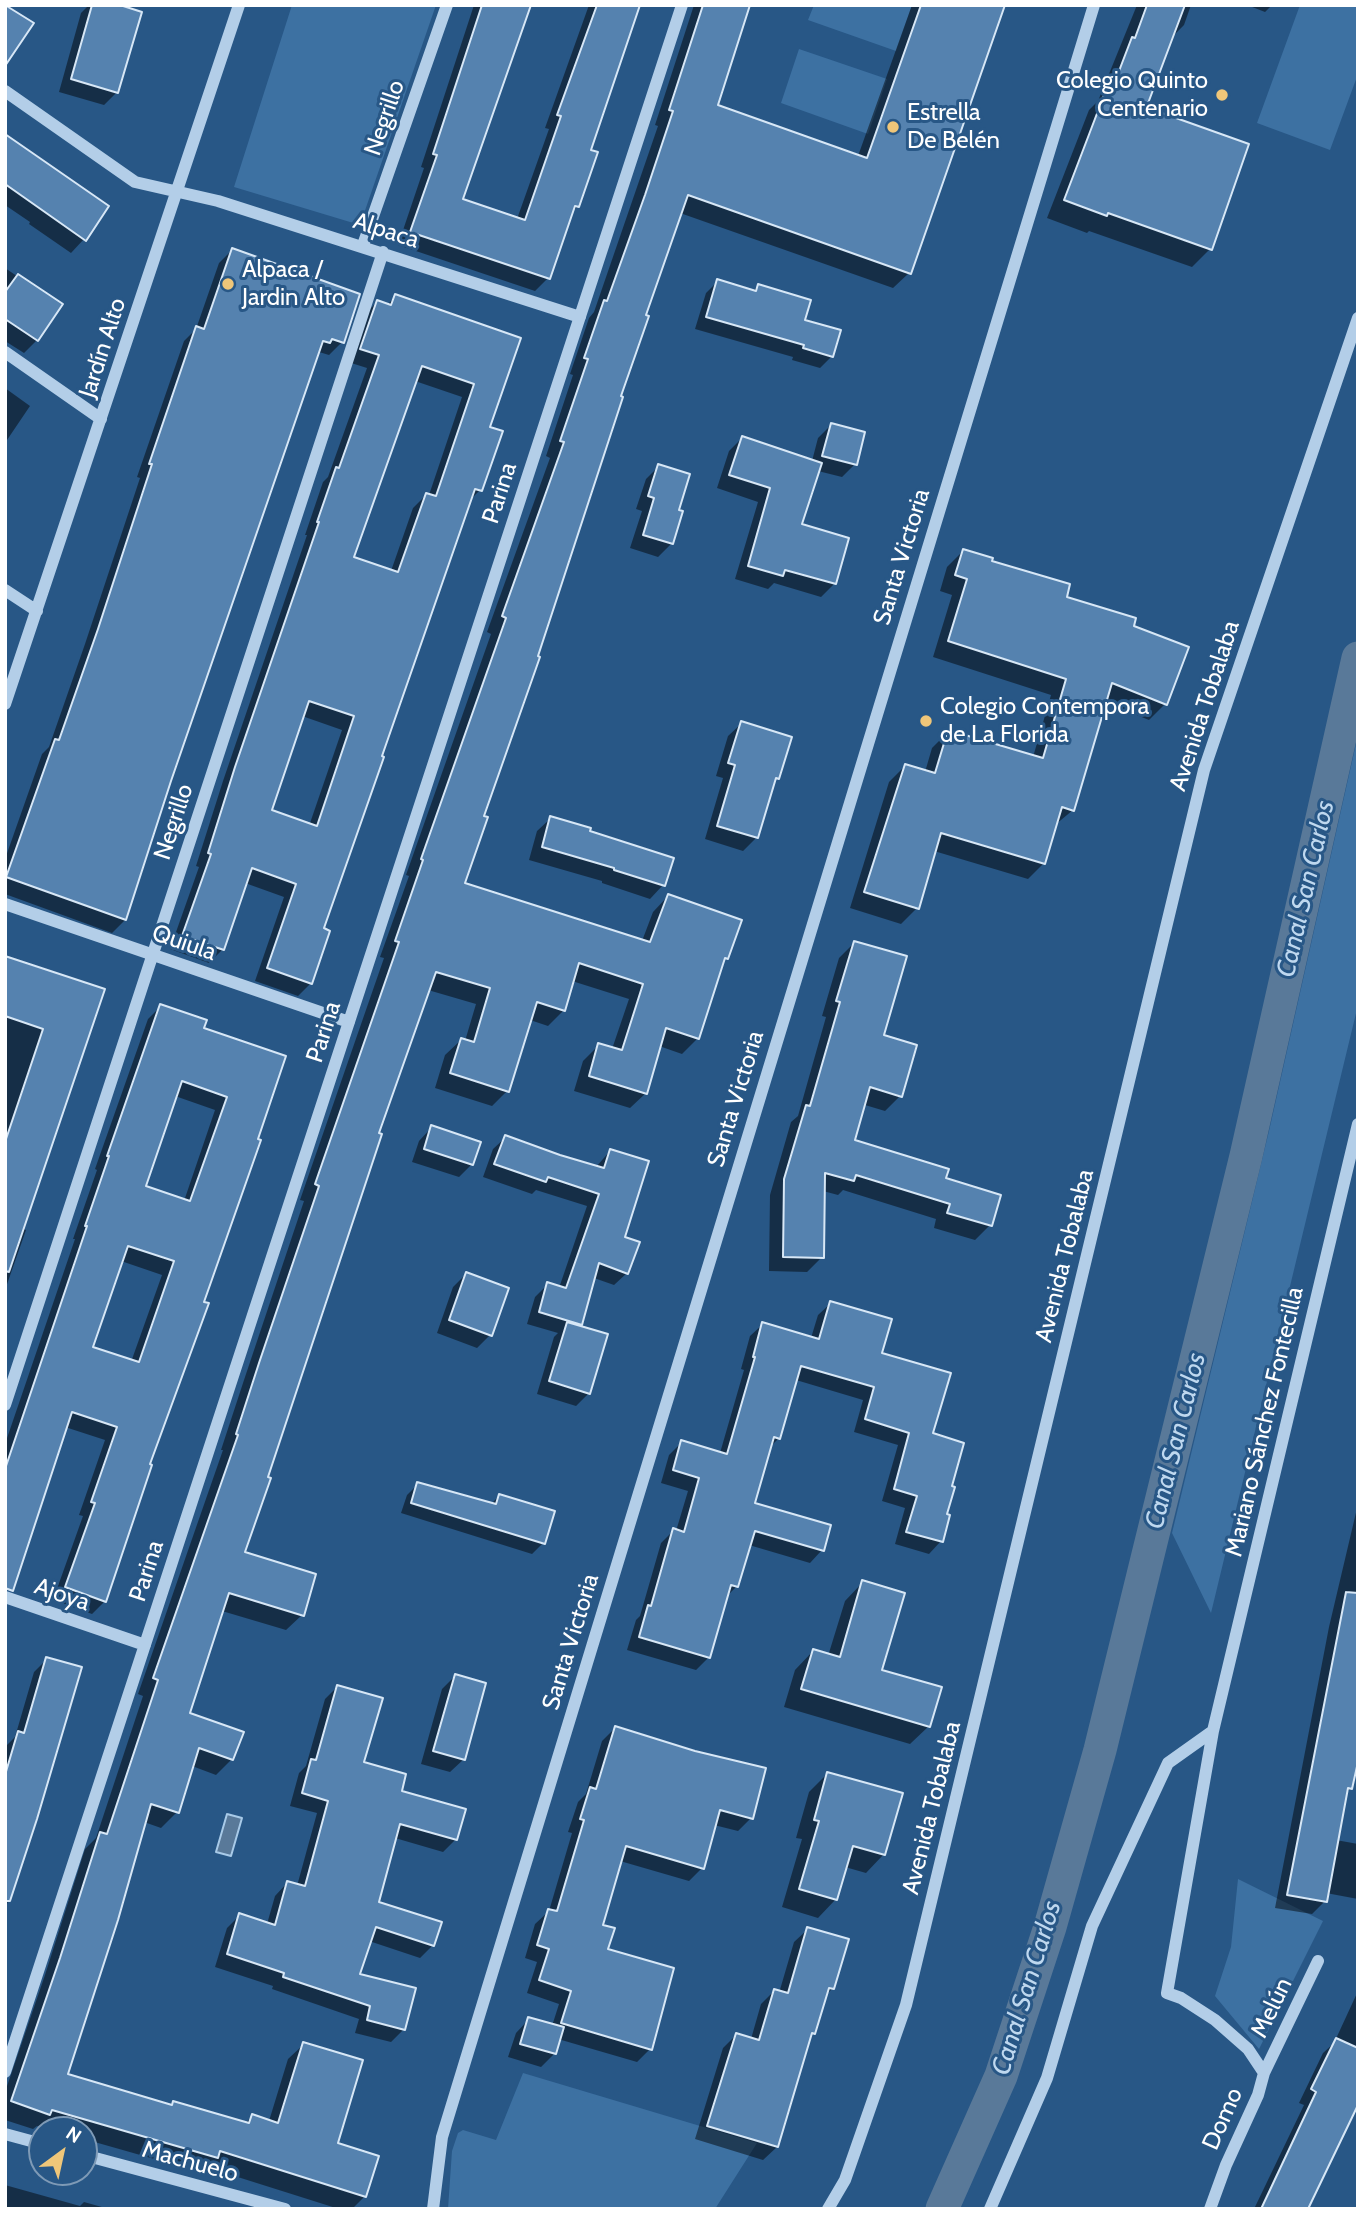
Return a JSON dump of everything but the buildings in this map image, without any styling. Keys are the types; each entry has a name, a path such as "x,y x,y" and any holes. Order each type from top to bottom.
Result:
{"street":[{"name":"Jardín Alto","path":"5,704 239,5"},
{"name":"Negrillo","path":"363,246 447,5"},
{"name":"Parina","path":"5,2072 682,5"},
{"name":"Santa Victoria","path":"433,2209 446,2123 1094,5"},
{"name":"Alpaca","path":"5,91 135,181 218,201 580,317"},
{"name":"Negrillo","path":"5,1405 383,252"},
{"name":"Avenida Tobalaba","path":"828,2209 845,2180 906,2005 1204,770 1358,317"},
{"path":"5,352 101,419"},
{"path":"5,590 37,611"},
{"name":"Quiula","path":"5,904 349,1022"},
{"name":"Mariano Sánchez Fontecilla","path":"1181,1998 1167,1993 1213,1731 1358,1124"},
{"name":"Ajoya","path":"5,1597 145,1646"},
{"path":"990,2209 1047,2078 1092,1926 1168,1763 1213,1731"},
{"name":"Melún","path":"1264,2073 1318,1961"},
{"name":"Domo","path":"1181,1998 1214,2020 1248,2049 1264,2073 1258,2095 1226,2165 1210,2209"},
{"path":"5,2134 28,2140"},
{"name":"Machuelo","path":"98,2159 285,2209"}],"shaded area":[{"path":"292,5 436,5 360,225 234,187"},
{"path":"814,5 912,5 896,51 808,20"},
{"path":"1300,5 1358,5 1358,74 1330,150 1257,123"},
{"path":"799,49 887,79 868,134 781,103"},
{"path":"1358,735 1358,1005 1211,1613 1172,1533 1269,1131"},
{"path":"227,1814 242,1818 231,1856 216,1852"},
{"path":"1238,1879 1323,1921 1259,2049 1215,1996 1231,1947"},
{"path":"523,2073 757,2143 715,2209 448,2209 452,2151 458,2133 463,2130 496,2140"}],"waterway":[{"name":"Canal San Carlos","path":"942,2209 1001,2076 1050,1927 1100,1750 1246,1156 1358,658"}],"place":[{"name":"Colegio Quinto Centenario","path":"1222,95"},
{"name":"Estrella De Belén","path":"893,127"},
{"name":"Alpaca / Jardin Alto","path":"228,284"},
{"name":"Colegio Contempora de La Florida","path":"926,721"}]}
